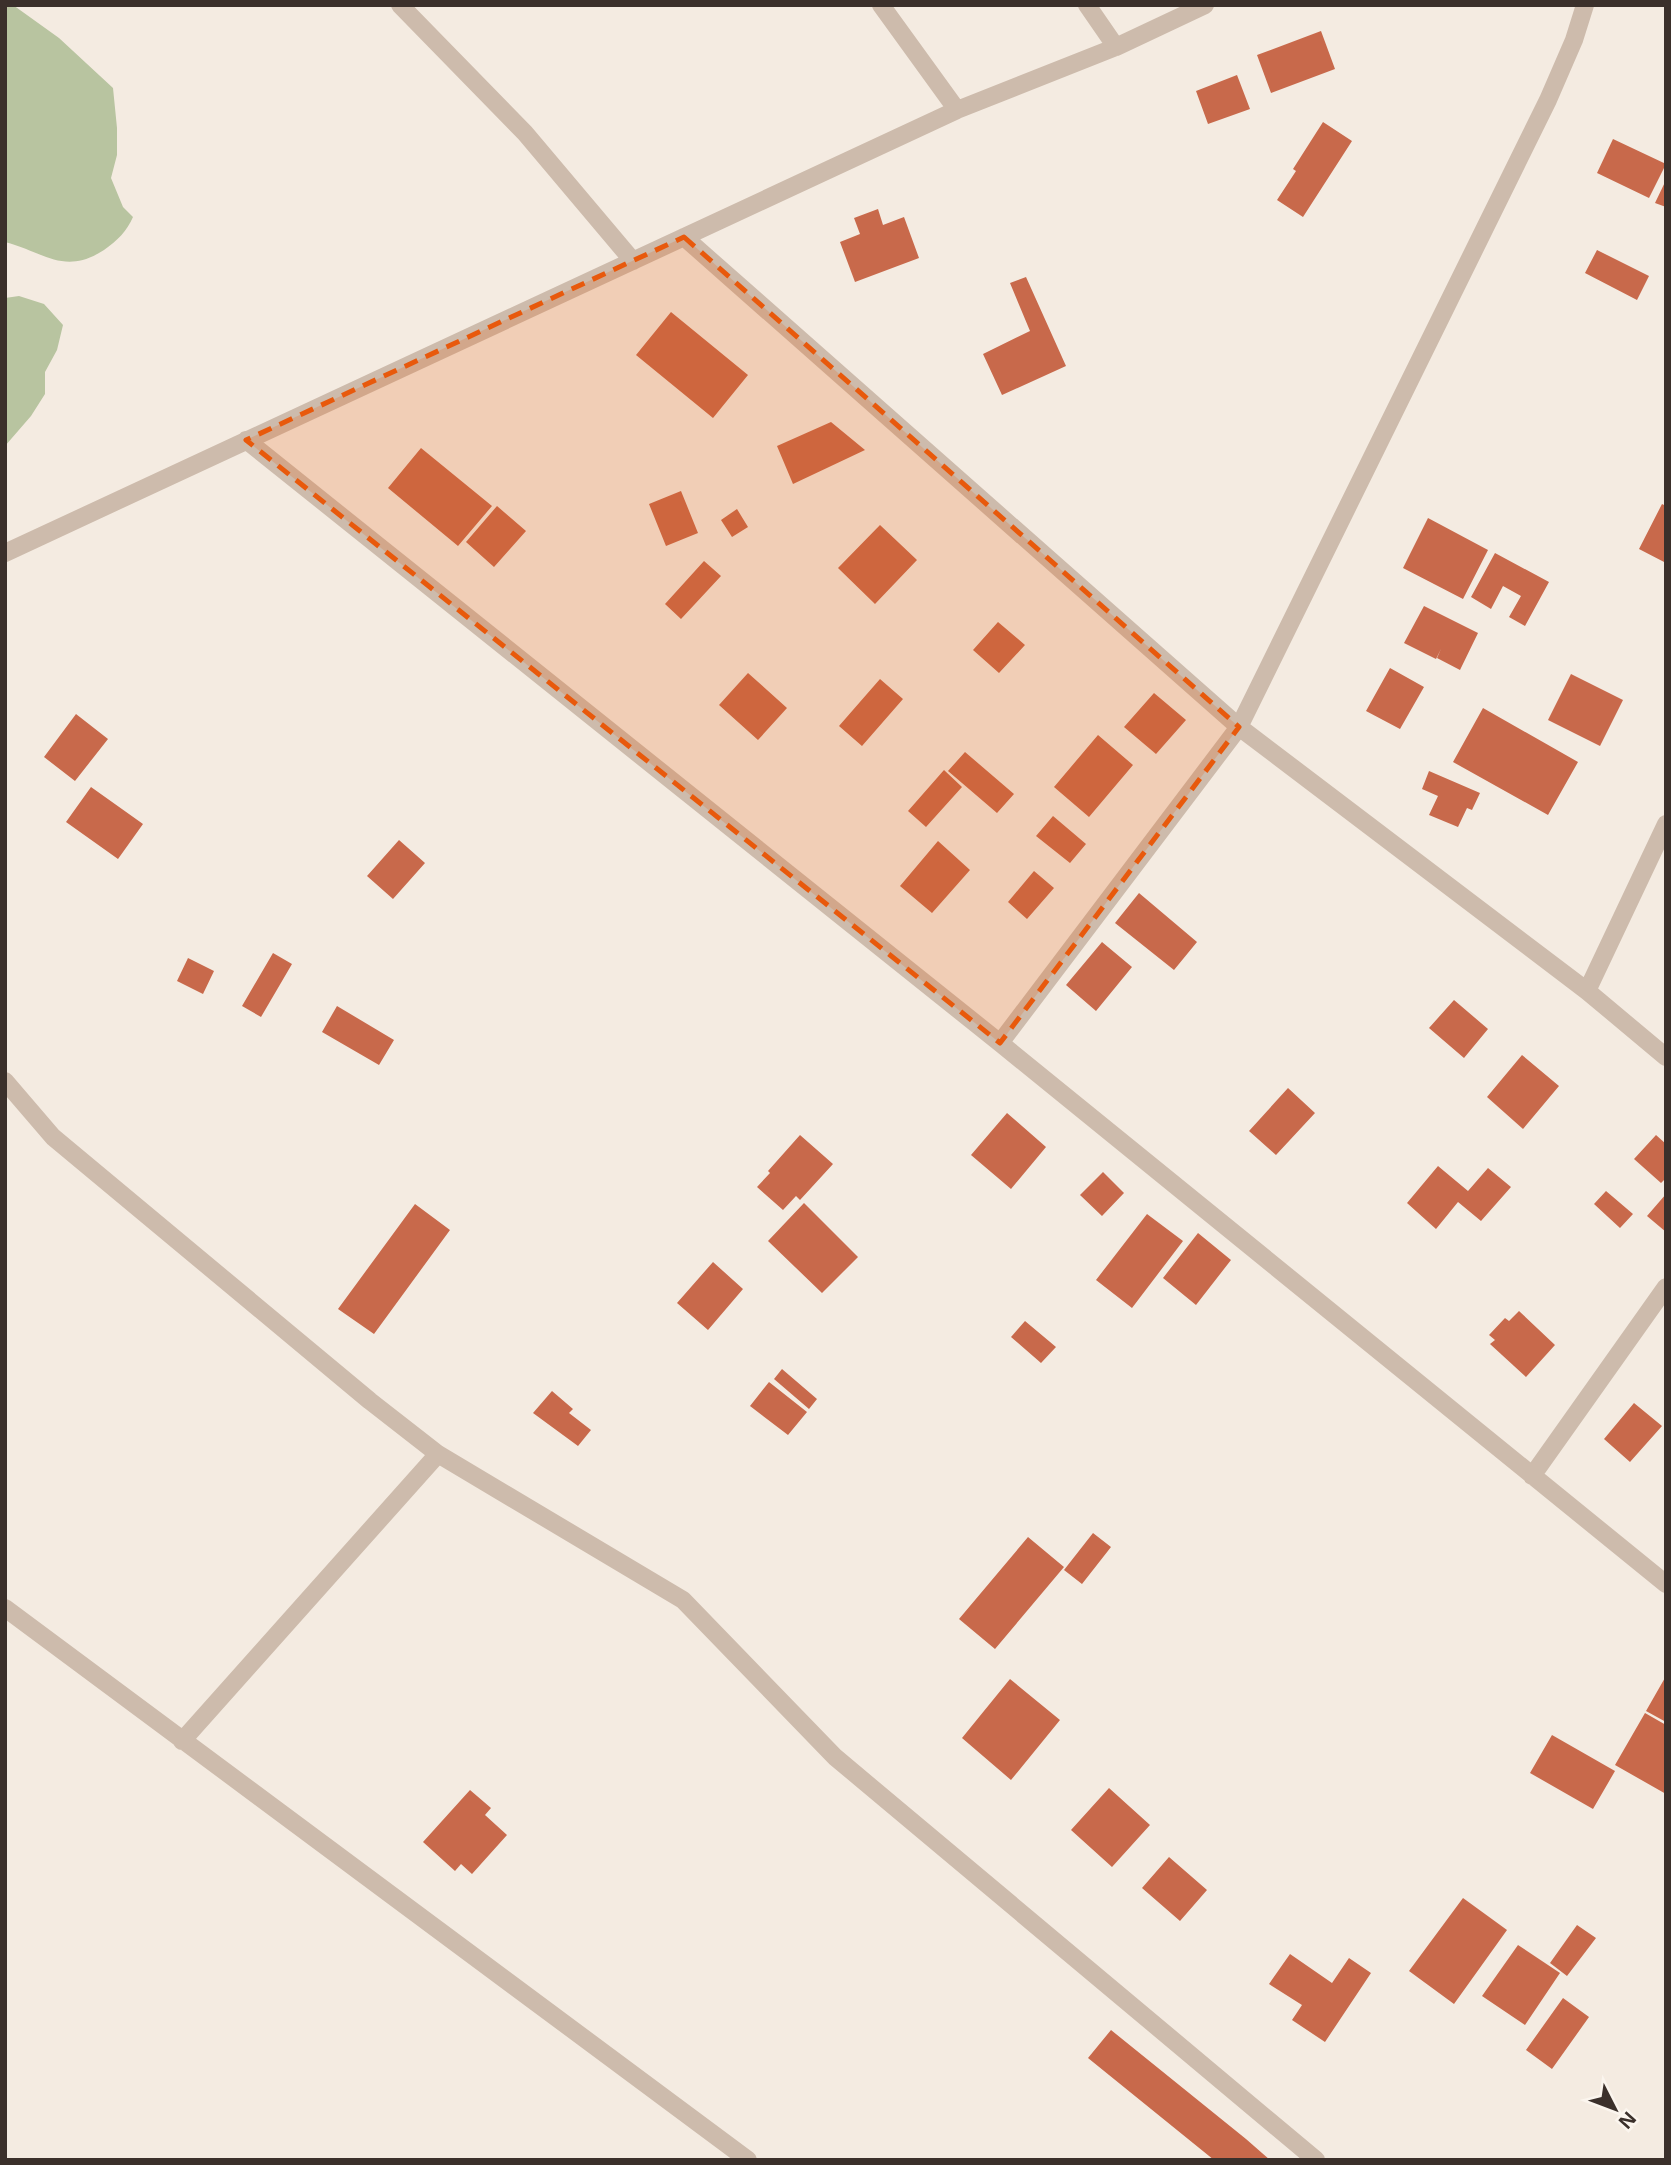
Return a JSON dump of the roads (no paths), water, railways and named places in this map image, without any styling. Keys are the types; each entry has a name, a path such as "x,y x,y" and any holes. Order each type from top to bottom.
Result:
{"street":[{"path":"400,5 525,133 633,261"},
{"path":"881,5 957,110"},
{"path":"1087,5 1116,47"},
{"path":"5,553 957,110 1116,47 1205,5"},
{"path":"1000,1043 1239,727 1548,100 1574,40 1585,5"},
{"path":"684,237 1239,727 1587,991 1666,1057"},
{"path":"246,440 1000,1043 1666,1584"},
{"path":"1587,991 1666,824"},
{"path":"5,1081 52,1137 370,1401 438,1454 683,1601 835,1757 1316,2160"},
{"path":"1532,1476 1666,1287"},
{"path":"182,1741 438,1454"},
{"path":"5,1608 748,2160"}]}
